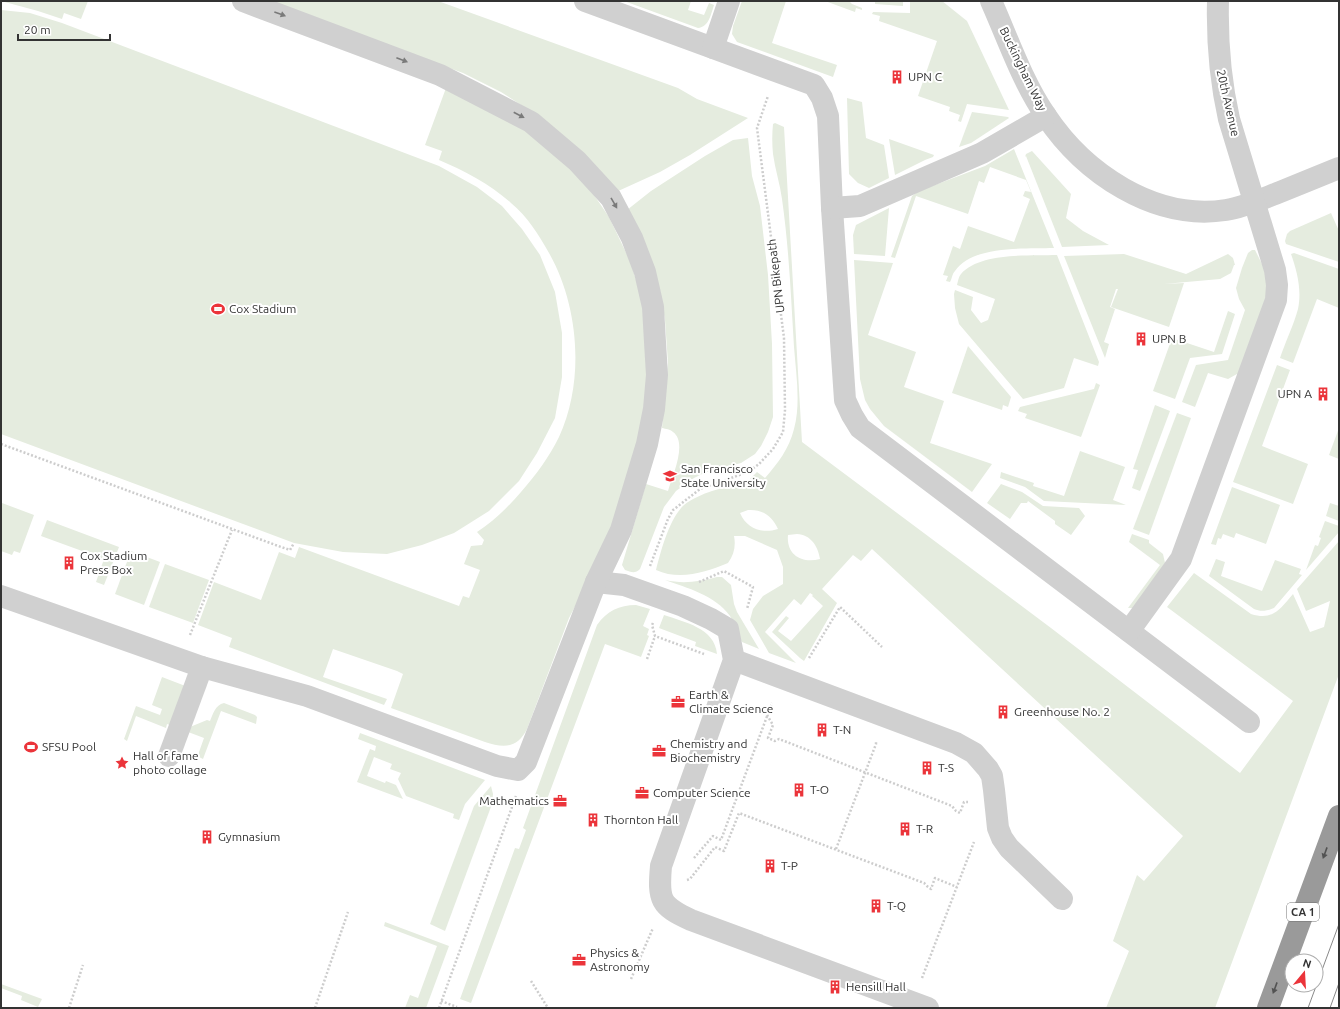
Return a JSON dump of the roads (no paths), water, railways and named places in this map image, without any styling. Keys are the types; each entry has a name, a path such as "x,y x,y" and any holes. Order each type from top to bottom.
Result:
{"highway":[{"name":"CA 1","path":"1268,1008 1339,816"}],"street":[{"path":"1,596 202,667 307,696 497,766 518,770 526,762 596,582 621,530 647,444 654,408 656,375 652,307 645,272 632,238 611,198 577,161 531,122 507,109 440,75 243,1"},
{"path":"585,1 814,86 822,98 828,116 832,208 845,400 860,428 1249,722"},
{"path":"713,48 729,1"},
{"name":"Buckingham Way","path":"991,1 1027,83 1046,116 1071,148 1097,171 1114,183 1144,199 1169,208 1200,212 1229,209 1255,202 1339,168"},
{"name":"20th Avenue","path":"1129,631 1181,559 1276,300 1277,285 1275,270 1229,119 1224,96 1218,52 1218,1"},
{"path":"832,208 860,206 982,153 1046,116"},
{"path":"596,582 624,585 661,598 683,606 728,629 734,662 661,866 659,886 664,903 676,913 691,920 920,1005"},
{"path":"734,662 788,680 956,742 974,753 985,764 992,776 998,828 1002,838 1009,848 1062,899"},
{"path":"169,756 202,667"}],"tram line":[{"path":"1308,1008 1339,924"},
{"path":"1330,1008 1339,983"}],"place":[{"name":"UPN C","path":"897,77"},
{"name":"Cox Stadium","path":"218,309"},
{"name":"UPN B","path":"1141,339"},
{"name":"UPN A","path":"1323,394"},
{"name":"San Francisco State University","path":"670,476"},
{"name":"Cox Stadium Press Box","path":"69,563"},
{"name":"Earth & Climate Science","path":"678,702"},
{"name":"Greenhouse No. 2","path":"1003,712"},
{"name":"T-N","path":"822,730"},
{"name":"SFSU Pool","path":"31,747"},
{"name":"Chemistry and Biochemistry","path":"659,751"},
{"name":"Hall of fame photo collage","path":"122,763"},
{"name":"T-S","path":"927,768"},
{"name":"T-O","path":"799,790"},
{"name":"Computer Science","path":"642,793"},
{"name":"Mathematics","path":"560,801"},
{"name":"Thornton Hall","path":"593,820"},
{"name":"T-R","path":"905,829"},
{"name":"Gymnasium","path":"207,837"},
{"name":"T-P","path":"770,866"},
{"name":"T-Q","path":"876,906"},
{"name":"Physics & Astronomy","path":"579,960"},
{"name":"Hensill Hall","path":"835,987"}]}
